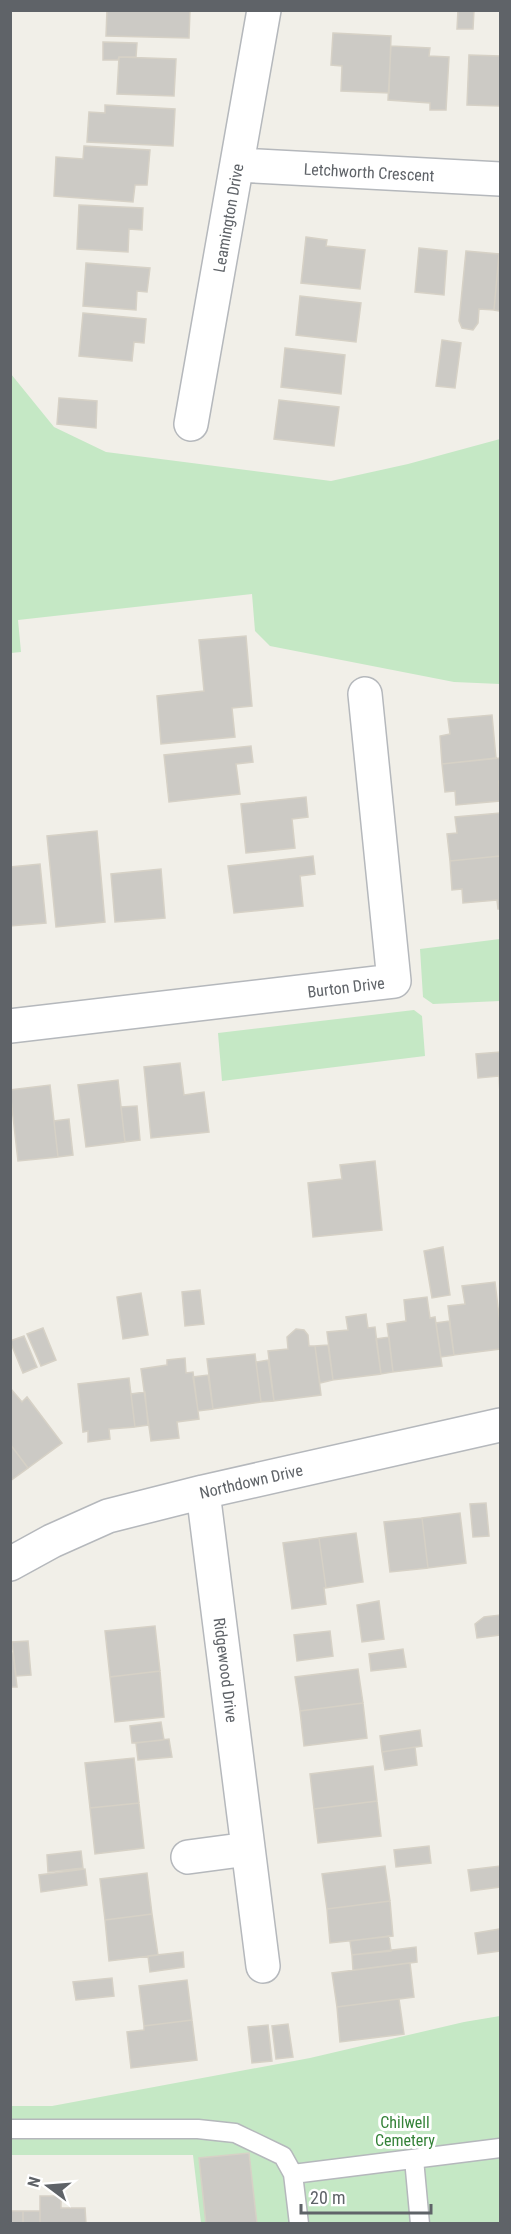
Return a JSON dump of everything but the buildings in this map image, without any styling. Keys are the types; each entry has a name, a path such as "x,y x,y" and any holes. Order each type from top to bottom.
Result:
{"street":[{"name":"Leamington Drive","path":"191,424 264,10"},
{"name":"Letchworth Crescent","path":"238,165 501,179"},
{"name":"Burton Drive","path":"10,1026 394,981 365,694"},
{"name":"Northdown Drive","path":"10,1564 52,1541 108,1516 203,1491 501,1425"},
{"name":"Ridgewood Drive","path":"203,1491 263,1966"},
{"path":"188,1857 248,1849"}],"lane":[{"path":"10,2129 198,2129 235,2133 284,2156 293,2174 299,2223"},
{"path":"293,2174 501,2148"},
{"path":"414,2159 420,2223"}],"green space":[{"path":"11,374 54,427 106,452 331,481 408,464 500,439 500,684 454,682 270,646 255,631 252,594 18,620 21,652 11,653"},
{"path":"500,939 500,1001 433,1004 423,997 420,949"},
{"path":"414,1010 422,1016 425,1056 222,1081 218,1033"},
{"name":"Chilwell Cemetery","path":"500,2016 500,2223 201,2223 193,2155 11,2155 10,2106 52,2106 310,2058 464,2022"}]}
